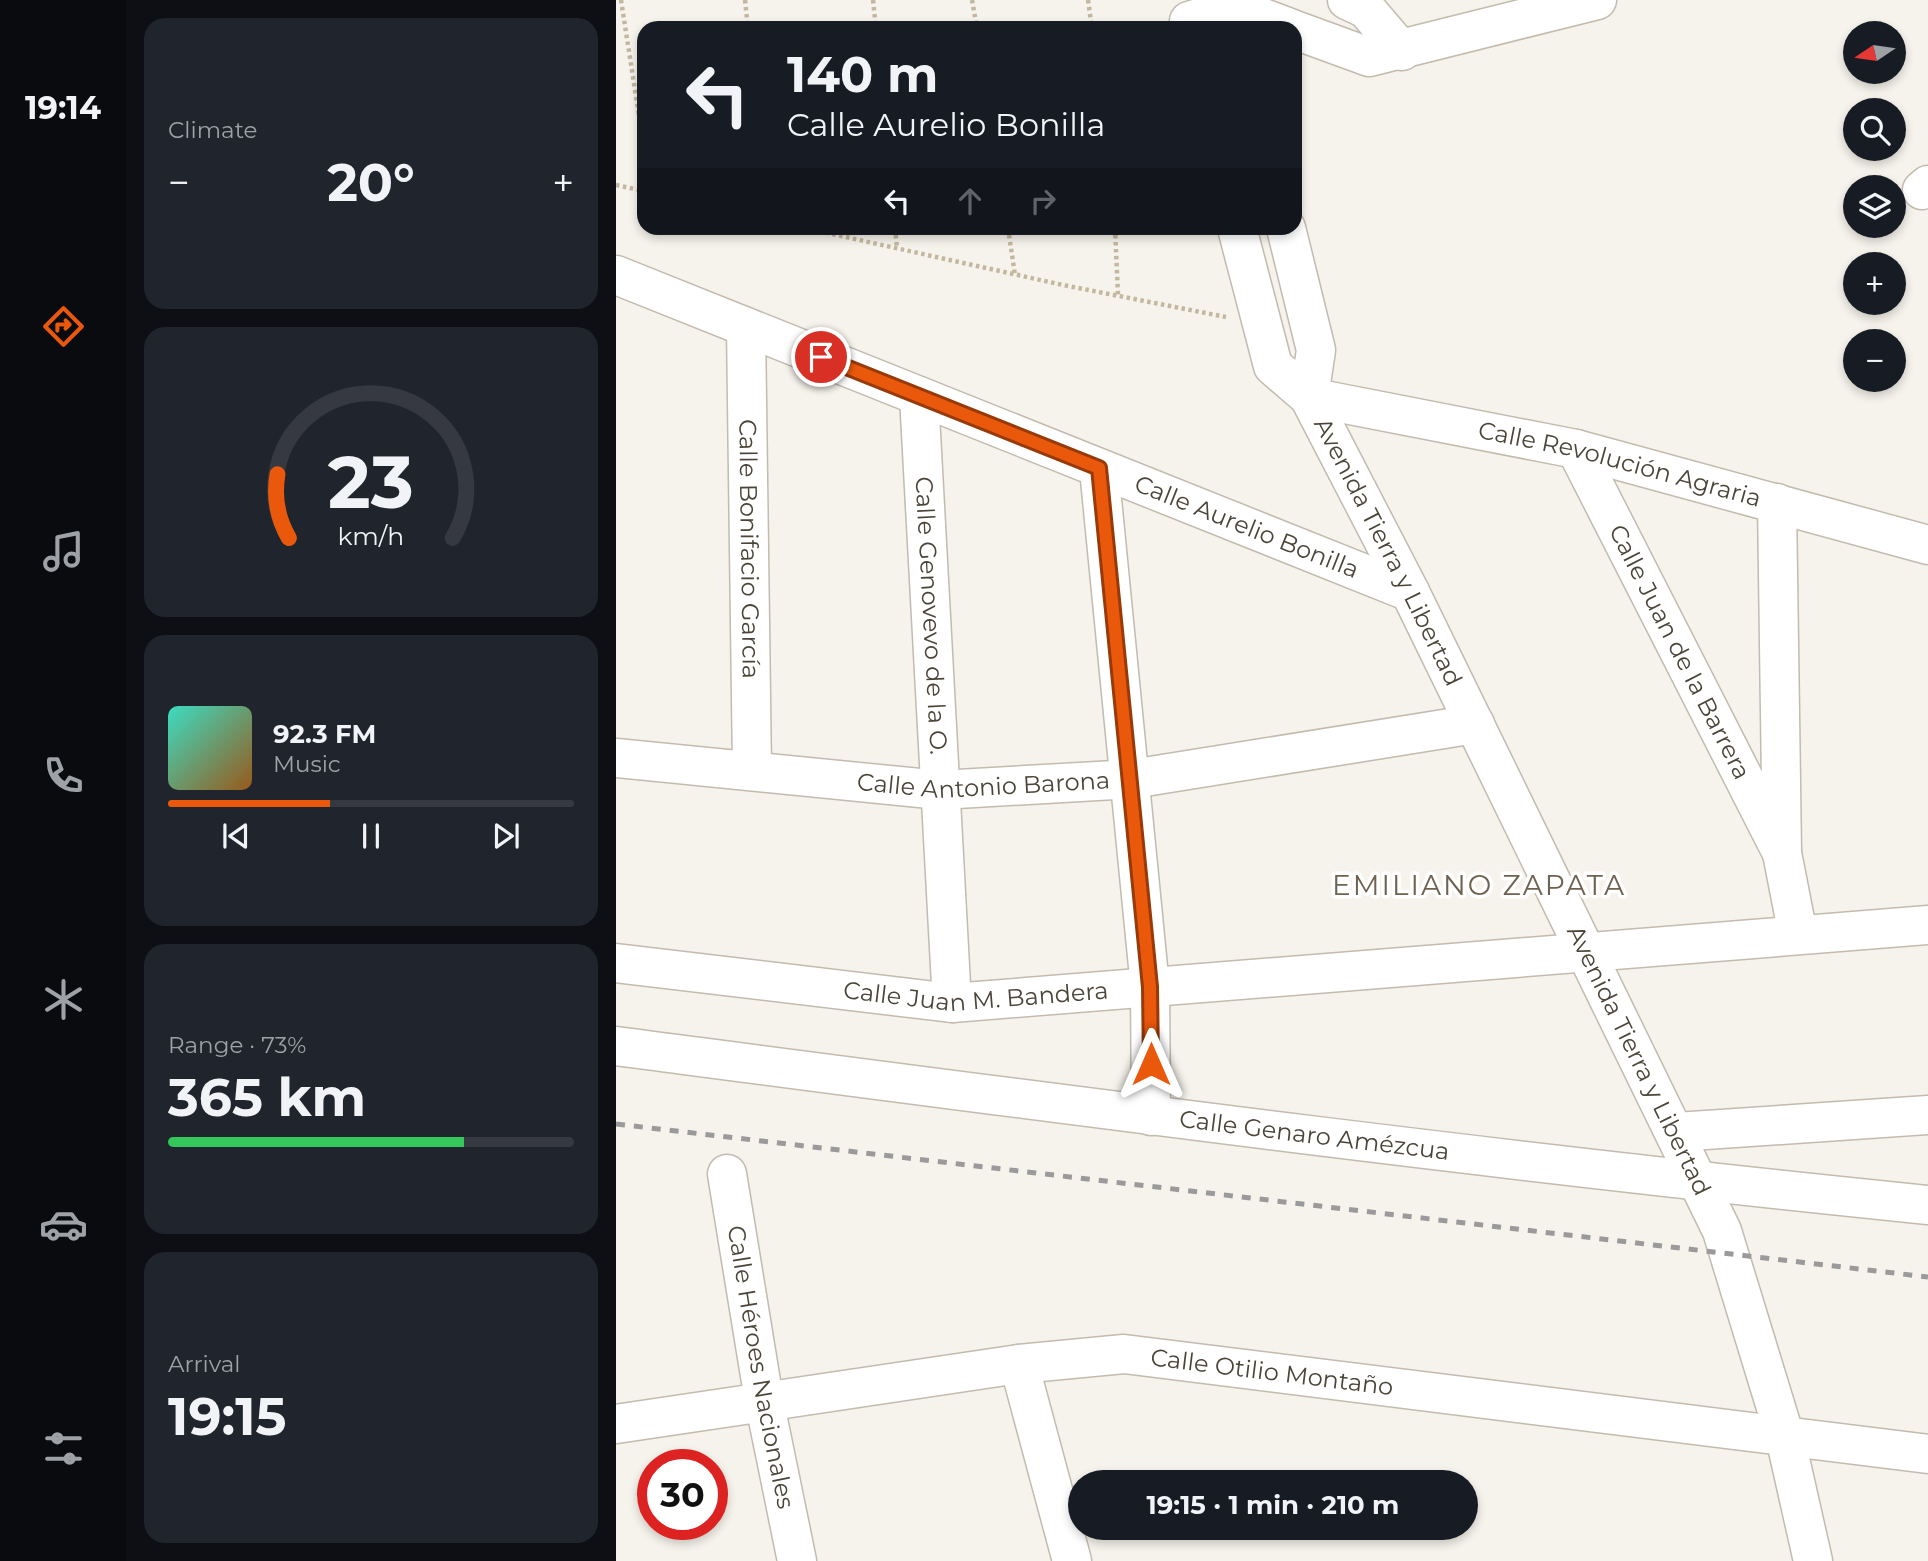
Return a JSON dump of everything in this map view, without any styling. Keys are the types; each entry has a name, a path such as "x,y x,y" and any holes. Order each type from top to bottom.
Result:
{"street":[{"path":"1347,0 1366,9 1402,51"},
{"path":"1302,32 1369,57 1402,51 1597,0"},
{"path":"1188,16 1235,12 1266,21"},
{"path":"1239,235 1273,366 1309,397"},
{"path":"1288,235 1316,349 1309,397"},
{"name":"Calle Aurelio Bonilla","path":"616,275 1410,592"},
{"name":"Calle Bonifacio García","path":"746,327 752,771"},
{"name":"Calle Genovevo de la O.","path":"919,396 952,1003"},
{"name":"Calle Revolución Agraria","path":"1309,397 1576,449 1928,545"},
{"name":"Avenida Tierra y Libertad","path":"1309,397 1410,592 1700,1182 1721,1231 1785,1437 1813,1561"},
{"name":"Calle Juan de la Barrera","path":"1576,449 1782,853"},
{"path":"1099,468 1132,779 1150,987 1151,1116"},
{"name":"Calle Juan de la Barrera","path":"1777,503 1782,853 1798,935"},
{"name":"Calle Antonio Barona","path":"616,758 940,789 1132,779 1475,724"},
{"name":"Calle Juan M. Bandera","path":"616,963 952,1003 1928,925"},
{"name":"Calle Genaro Amézcua","path":"616,1046 1151,1116 1700,1182 1928,1205"},
{"path":"1676,1132 1928,1115"},
{"name":"Calle Héroes Nacionales","path":"727,1174 764,1400 797,1561"},
{"name":"Calle Otilio Montaño","path":"616,1424 1019,1364 1124,1354 1928,1454"},
{"path":"1019,1364 1072,1561"}],"path":[{"path":"621,0 637,103"},
{"path":"744,0 747,21"},
{"path":"873,0 875,21"},
{"path":"972,0 976,21"},
{"path":"1088,0 1091,21"},
{"path":"616,185 637,190"},
{"path":"837,235 1015,275 1261,325"},
{"path":"896,235 897,248"},
{"path":"1009,235 1015,275"},
{"path":"1115,235 1118,295"}],"railway":[{"path":"616,1124 1928,1277"}],"district":[{"name":"EMILIANO ZAPATA","path":"1479,885"}],"route":[{"path":"821,357 1099,468 1132,779 1150,987 1151,1064"}]}
